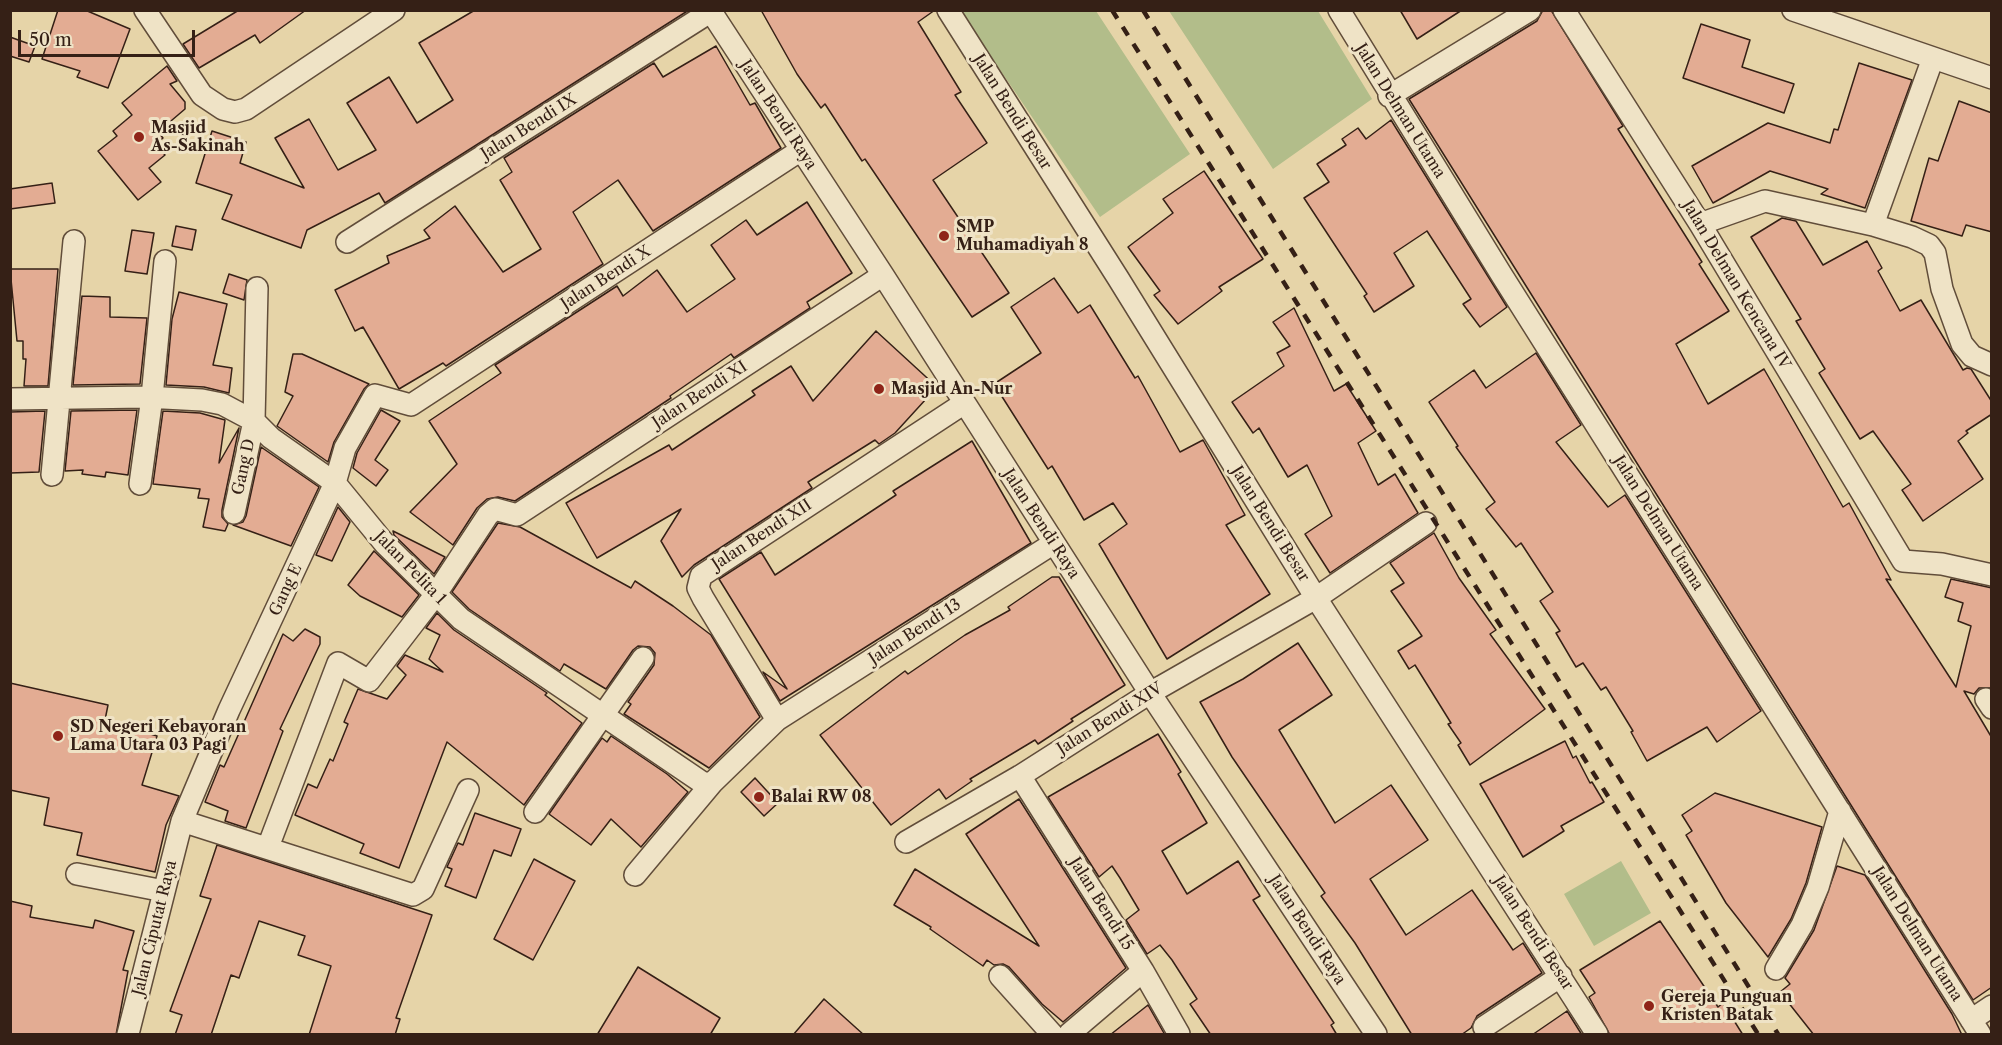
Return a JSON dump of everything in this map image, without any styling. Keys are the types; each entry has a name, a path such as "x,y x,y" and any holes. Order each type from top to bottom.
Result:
{"street":[{"path":"145,10 202,95 223,110 235,112 246,109 394,10"},
{"name":"Jalan Bendi Besar","path":"948,10 1125,288 1316,598 1597,1035"},
{"name":"Jalan Delman Utama","path":"1339,10 1389,96 1976,1027"},
{"path":"1389,96 1530,10"},
{"name":"Jalan Delman Kencana IV","path":"1564,10 1700,224 1903,561 1942,564 1992,575"},
{"path":"1793,10 1992,78"},
{"name":"Jalan Bendi Raya","path":"710,11 883,275 963,404 1150,693 1376,1035"},
{"name":"Jalan Bendi IX","path":"347,242 710,11"},
{"path":"1873,225 1933,57"},
{"name":"Jalan Bendi X","path":"411,405 801,150"},
{"path":"1700,224 1765,201 1873,225 1912,237 1929,245 1935,253 1942,289 1962,344 1972,356 1992,365"},
{"path":"52,475 74,241"},
{"path":"140,484 152,397 165,261"},
{"name":"Jalan Bendi XI","path":"436,594 488,514 495,509 517,514 883,275"},
{"name":"Gang D","path":"234,513 254,421 257,288"},
{"name":"Gang E","path":"182,821 229,710 335,483 345,448 375,395 411,405"},
{"name":"Jalan Pelita 1","path":"10,399 152,397 202,400 222,404 254,421 272,438 335,483 385,544 461,620 695,778 712,783"},
{"name":"Jalan Bendi XII","path":"777,720 703,598 698,588 701,576 963,404"},
{"name":"Jalan Bendi XIV","path":"906,842 1020,776 1150,693 1316,598 1426,523"},
{"name":"Jalan Bendi 13","path":"777,720 1054,543"},
{"path":"268,847 338,663 369,681 436,594"},
{"path":"535,812 643,658"},
{"path":"635,875 712,783 777,720"},
{"name":"Jalan Bendi 15","path":"1020,776 1143,970 1179,1035"},
{"path":"182,821 268,847 407,894 418,894 423,889 468,790"},
{"path":"1776,969 1793,943 1814,896 1827,863 1840,811"},
{"name":"Jalan Ciputat Raya","path":"128,1035 182,821"},
{"path":"76,874 164,891"},
{"path":"1069,1035 1143,970"},
{"path":"1000,976 1052,1035"},
{"path":"1484,1028 1561,976"},
{"path":"1976,1027 1992,1006"}],"green space":[{"path":"960,11 1096,11 1190,154 1100,217"},
{"path":"1169,11 1318,11 1372,99 1273,169"},
{"path":"1621,861 1651,913 1594,946 1564,894"}],"building":[{"path":"58,10 85,10 130,29 108,88 77,77 80,71 42,59"},
{"path":"239,10 306,10 260,43 255,35 199,68 183,44"},
{"path":"475,10 689,10 385,203 379,193 307,230 301,248 222,219 232,195 196,183 212,131 246,142 240,163 304,188 275,138 309,119 338,170 376,150 347,103 389,77 417,123 453,100 419,43"},
{"path":"761,10 935,10 918,22 961,92 955,95 987,143 933,180 1009,293 972,317 865,159 862,161 825,104 821,108 797,74"},
{"path":"1400,10 1462,10 1417,39"},
{"path":"1543,10 1551,10 1623,126 1618,129 1702,262 1699,264 1729,311 1676,344 1708,404 1764,369 1843,507 1849,503 1891,580 1886,579 1956,687 1971,626 1958,621 1963,603 1945,597 1951,579 1992,588 1992,688 1979,688 1974,694 1964,691 1992,738 1992,987 1973,1000 1409,99 1537,21"},
{"path":"1701,24 1750,40 1742,67 1794,84 1784,113 1683,78"},
{"path":"10,37 35,46 29,62 10,56"},
{"path":"716,46 750,105 755,103 781,148 653,231 618,180 573,212 603,264 446,366 443,363 399,389 363,327 355,331 335,290 389,263 387,256 430,238 424,230 455,206 503,272 541,249 500,180 512,172 504,158 654,63 663,77"},
{"path":"1859,63 1912,80 1865,208 1821,194 1828,189 1770,171 1713,203 1692,166 1768,123 1830,143 1834,129 1838,130"},
{"name":"Masjid As-Sakinah","path":"167,66 177,81 170,84 185,102 185,109 158,132 163,138 156,144 165,155 149,168 161,182 138,200 98,151 117,136 113,131 132,115 122,103"},
{"path":"1959,101 1992,113 1992,232 1966,225 1962,236 1911,221 1929,158 1938,161"},
{"path":"1391,120 1507,307 1480,327 1463,304 1471,299 1427,231 1394,253 1414,286 1374,312 1364,296 1367,294 1304,198 1329,182 1317,164 1346,145 1342,139 1358,128 1366,139"},
{"path":"1204,171 1263,259 1219,287 1222,291 1178,324 1154,295 1160,291 1128,247 1173,213 1163,199"},
{"path":"52,183 55,203 10,209 10,189"},
{"path":"807,202 852,273 807,302 810,308 734,358 731,354 670,396 671,398 515,501 498,497 487,499 477,508 453,545 410,512 457,464 429,421 501,373 495,365 617,286 623,296 657,270 687,312 735,279 711,245 746,220 757,235"},
{"path":"1782,218 1796,221 1823,265 1867,241 1882,268 1878,271 1900,311 1921,300 1963,370 1971,369 1992,402 1992,414 1966,431 1968,433 1958,441 1983,479 1923,521 1902,490 1911,484 1873,431 1860,439 1819,373 1825,369 1796,321 1801,319 1751,237"},
{"path":"176,226 196,230 192,250 172,246"},
{"path":"132,230 154,233 147,274 125,271"},
{"path":"10,269 58,269 48,386 24,386 26,359 23,359 23,341 17,341"},
{"path":"229,274 247,280 244,300 223,293"},
{"path":"1054,278 1078,313 1090,305 1135,378 1138,376 1180,452 1203,440 1245,515 1226,525 1270,594 1167,659 1099,544 1127,524 1113,503 1084,520 1052,466 1048,469 994,384 1041,353 1011,307"},
{"path":"179,292 227,304 213,365 232,368 229,393 204,387 166,385 172,319"},
{"path":"82,296 110,297 110,317 147,318 140,384 73,385"},
{"path":"1294,308 1334,391 1346,384 1376,431 1358,443 1378,485 1395,474 1418,513 1330,573 1305,534 1332,516 1307,465 1288,477 1259,428 1253,433 1232,402 1284,366 1277,353 1290,346 1273,322"},
{"path":"876,331 937,387 895,433 879,444 875,440 808,482 812,488 694,565 682,577 661,541 681,509 597,558 566,503 669,445 672,450 755,395 752,391 791,366 813,401"},
{"path":"1536,353 1581,425 1556,442 1608,507 1625,495 1761,711 1717,742 1707,727 1647,761 1631,732 1633,731 1606,687 1601,690 1583,663 1576,667 1556,633 1560,631 1540,601 1553,592 1521,543 1516,547 1486,509 1495,502 1456,447 1458,446 1429,402 1474,370 1486,388"},
{"path":"293,354 302,354 369,384 334,442 328,462 277,426 293,396 285,392"},
{"path":"137,410 128,475 106,472 105,477 82,474 83,470 65,471 71,411"},
{"path":"381,410 400,421 375,460 388,470 376,486 353,468 357,453"},
{"path":"45,411 39,472 10,473 10,412"},
{"path":"163,411 200,413 225,420 219,463 239,428 222,510 222,517 228,524 225,531 203,527 209,499 198,498 200,489 153,484"},
{"path":"972,441 1031,543 780,701 763,672 787,689 719,579 761,552 775,575 896,495 893,491"},
{"path":"261,447 319,487 291,546 233,525 243,522 246,516"},
{"path":"338,507 350,522 332,561 316,555"},
{"path":"498,523 520,527 631,588 635,581 673,606 711,635 760,717 709,768 624,714 631,704 628,702 654,665 655,653 650,647 638,646 633,650 606,689 564,664 560,671 469,609 452,592"},
{"path":"393,531 445,557 434,574 394,535"},
{"path":"1434,533 1459,578 1496,630 1490,634 1545,709 1470,765 1458,745 1461,743 1448,724 1451,723 1415,665 1409,669 1398,651 1422,636 1391,591 1404,583 1390,563"},
{"path":"374,551 419,595 402,617 360,596 348,585"},
{"path":"1052,577 1059,577 1125,685 1071,719 1073,721 1038,744 1035,740 970,779 972,781 946,799 939,789 891,825 820,735 905,671 908,674 965,635 1010,610 1008,607"},
{"path":"437,613 454,630 547,693 545,695 582,723 524,805 447,742 399,868 360,853 364,844 295,815 308,784 317,788 330,759 333,761 348,724 344,722 358,689 387,699 406,675 397,666 405,655 443,672 429,659 440,635 426,628"},
{"path":"305,629 320,637 320,644 280,729 283,731 246,828 225,821 228,811 205,802 220,765 224,767 283,634 293,641"},
{"path":"1298,643 1332,695 1279,730 1335,823 1391,785 1428,840 1370,879 1406,935 1472,890 1513,950 1523,943 1542,973 1477,1016 1471,1028 1461,1035 1412,1035 1355,943 1321,896 1325,893 1232,757 1200,702 1243,679"},
{"path":"10,683 108,705 105,720 157,736 142,785 179,796 166,825 155,872 77,855 82,833 44,825 49,798 10,790"},
{"path":"1158,734 1181,772 1178,774 1207,823 1162,851 1187,894 1238,861 1260,896 1253,900 1334,1023 1331,1025 1337,1035 1211,1035 1190,1004 1197,999 1172,960 1160,945 1147,954 1126,920 1139,910 1112,866 1099,877 1048,797"},
{"path":"611,736 667,774 688,792 641,847 611,819 591,845 549,814 602,738 607,742"},
{"path":"1565,741 1573,758 1576,756 1590,783 1592,782 1604,802 1561,826 1564,831 1523,857 1480,784"},
{"name":"Balai RW 08","path":"755,778 778,803 764,816 741,792"},
{"path":"1715,793 1822,827 1806,883 1791,919 1768,957 1726,903 1686,835 1692,831 1682,815"},
{"path":"1019,799 1126,968 1063,1022 1042,1004 1009,967 1003,964 994,965 987,960 983,966 930,929 931,927 894,905 915,869 1039,946 966,834"},
{"path":"475,813 521,829 511,856 494,850 476,898 445,886 452,869 447,867 458,843 463,845"},
{"path":"217,845 432,915 396,1018 400,1019 395,1035 309,1035 331,966 298,955 305,936 259,921 239,978 231,975 211,1035 175,1035 182,1015 170,1011 211,899 200,896"},
{"path":"534,859 575,881 533,960 494,939"},
{"path":"1837,866 1865,875 1952,1014 1962,1035 1814,1035 1780,992 1790,984 1785,978 1814,930"},
{"path":"10,901 32,906 30,917 93,928 95,920 134,931 123,970 128,971 116,1035 10,1035"},
{"path":"1660,921 1718,1007 1723,1003 1743,1035 1610,1035 1589,997 1595,993 1580,970"},
{"path":"638,967 720,1018 710,1035 597,1035"},
{"path":"824,999 864,1035 793,1035"},
{"path":"1148,1005 1165,1035 1110,1035"},
{"path":"1567,1011 1582,1035 1532,1035"}],"railway":[{"path":"1112,10 1758,1034"},
{"path":"1143,10 1778,1034"}],"place":[{"name":"Masjid As-Sakinah","path":"139,137"},
{"name":"SMP Muhamadiyah 8","path":"944,236"},
{"name":"Masjid An-Nur","path":"879,389"},
{"name":"SD Negeri Kebayoran Lama Utara 03 Pagi","path":"58,736"},
{"name":"Balai RW 08","path":"759,797"},
{"name":"Gereja Punguan Kristen Batak","path":"1649,1006"}]}
